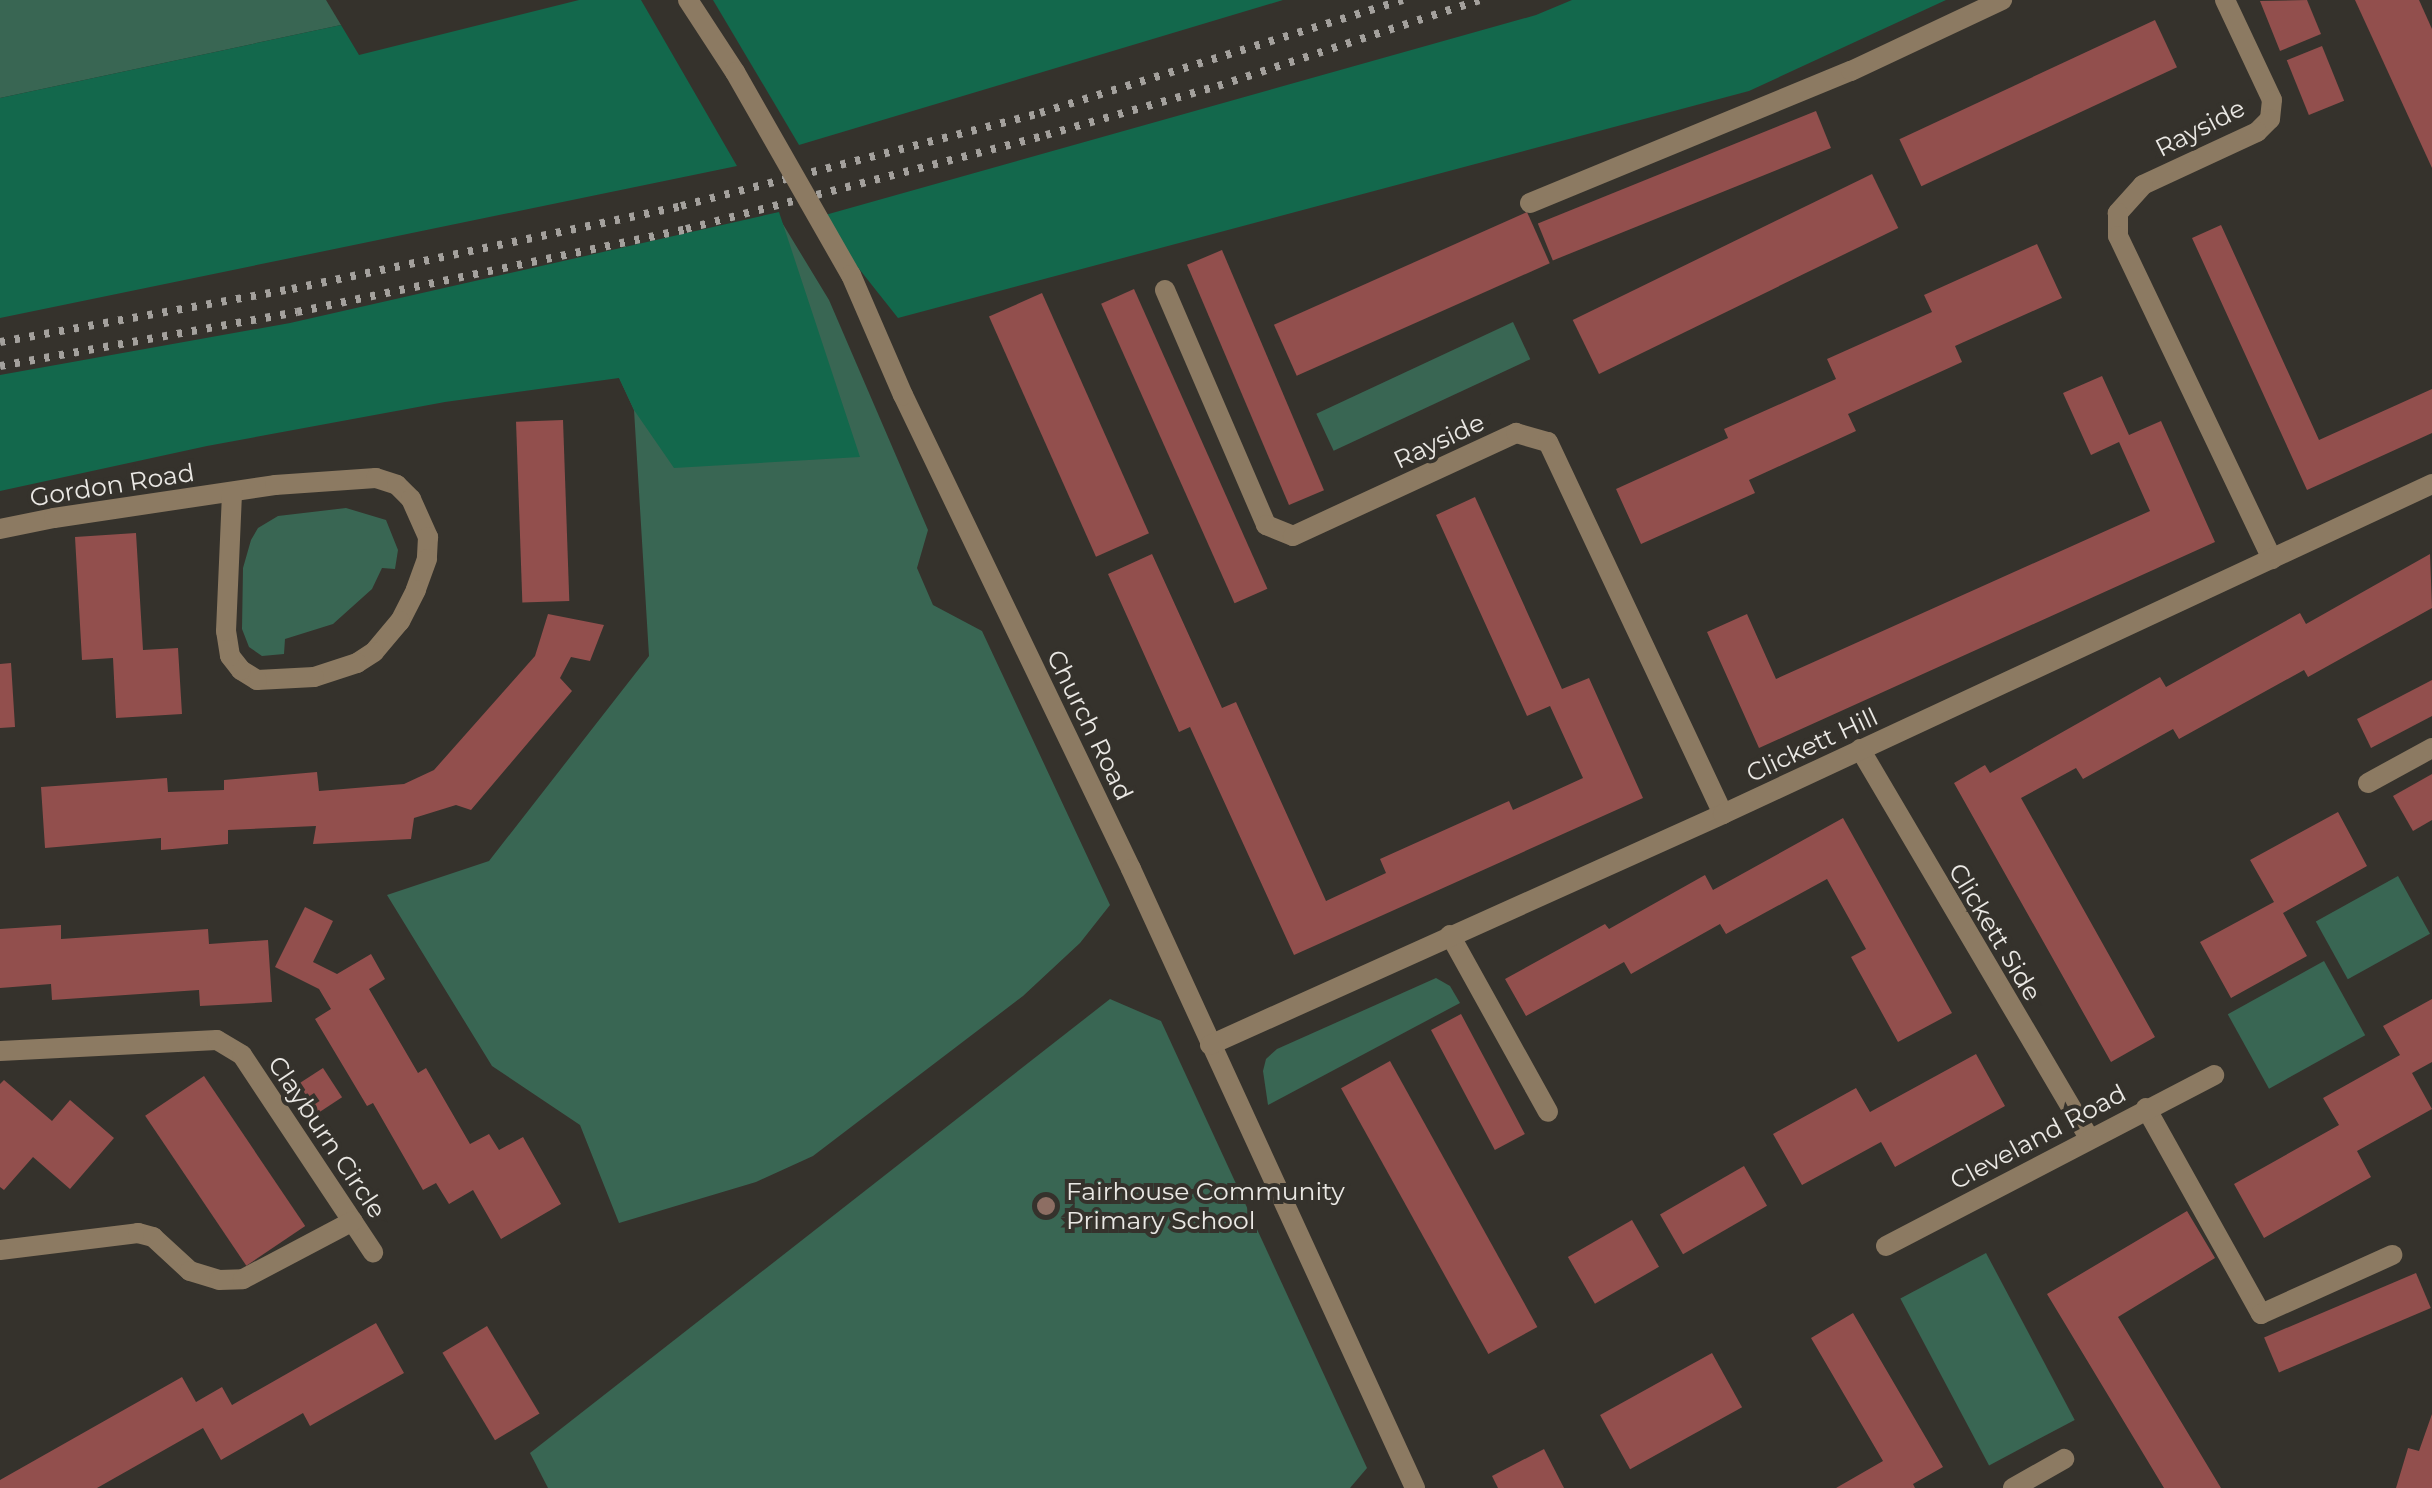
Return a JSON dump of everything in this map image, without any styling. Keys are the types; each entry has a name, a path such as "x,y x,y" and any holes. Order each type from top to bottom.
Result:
{"street":[{"name":"Church Road","path":"688,0 735,72 851,274 903,395 1131,869 1415,1488"},
{"path":"1530,203 1851,71 2002,0"},
{"name":"Rayside","path":"2225,0 2272,100 2270,118 2256,132 2142,184 2118,212 2118,236 2272,559"},
{"name":"Rayside","path":"1165,290 1266,525 1293,536 1516,433 1548,442 1723,814"},
{"name":"Gordon Road","path":"0,529 232,492 376,478 397,485 411,499 428,536 426,559 400,621 374,652 358,664 314,678 257,680 241,670 230,656 226,631 232,492"},
{"name":"Clickett Hill","path":"1210,1045 1723,814 2432,484"},
{"path":"2368,782 2432,748"},
{"name":"Clickett Side","path":"1860,749 2089,1138"},
{"path":"1450,935 1548,1112"},
{"name":"Clayburn Circle","path":"0,1052 216,1040 242,1055 373,1252"},
{"name":"Cleveland Road","path":"1886,1246 2214,1075"},
{"path":"2146,1108 2261,1314 2392,1255"},
{"path":"0,1250 138,1233 152,1236 190,1271 219,1280 243,1279 352,1221"},
{"path":"2013,1488 2064,1458"}],"green space":[{"path":"0,0 326,0 341,25 0,98"},
{"path":"579,0 641,0 737,166 0,318 0,98 341,25 359,55"},
{"path":"713,0 1283,0 799,145"},
{"path":"1572,0 1946,0 1749,91 898,318 818,217 1536,15"},
{"path":"779,212 860,457 674,468 634,410 619,378 445,402 207,446 0,491 0,375 290,323"},
{"path":"778,216 829,300 928,530 917,568 933,605 982,631 1110,905 1080,943 1023,996 813,1156 756,1182 619,1223 580,1125 492,1066 387,895 489,861 649,656 634,410 570,271"},
{"path":"1513,322 1530,359 1334,451 1316,414"},
{"path":"346,508 386,520 398,550 395,569 382,568 372,589 333,624 285,639 284,654 262,656 249,647 242,629 243,568 251,540 258,528 278,516"},
{"path":"2398,876 2430,934 2348,979 2316,922"},
{"path":"2324,961 2365,1035 2269,1089 2228,1014"},
{"path":"1436,978 1450,986 1460,1003 1268,1105 1263,1071 1266,1059 1277,1049"},
{"name":"Fairhouse Community Primary School","path":"1110,999 1161,1021 1367,1468 1350,1488 548,1488 530,1453"},
{"path":"1986,1253 2075,1420 1989,1465 1900,1299"}],"building":[{"path":"2307,0 2321,34 2280,51 2260,1"},
{"path":"2355,0 2419,0 2432,29 2432,168"},
{"path":"2155,20 2177,67 1921,186 1899,139"},
{"path":"2322,46 2344,101 2309,115 2287,60"},
{"path":"1816,111 1831,148 1553,260 1538,223"},
{"path":"1872,174 1898,228 1599,374 1573,320"},
{"path":"1527,212 1550,263 1297,376 1274,325"},
{"path":"2221,225 2319,440 2432,389 2432,433 2307,490 2192,238"},
{"path":"2037,244 2062,298 1955,346 1962,362 1848,414 1856,431 1749,480 1755,493 1641,544 1616,489 1728,438 1724,429 1836,379 1827,359 1932,312 1924,295"},
{"path":"1222,250 1324,490 1289,505 1187,265"},
{"path":"1134,289 1267,589 1235,603 1101,304"},
{"path":"1042,293 1149,533 1096,557 989,317"},
{"path":"2102,376 2129,435 2161,421 2215,542 1759,748 1707,632 1747,614 1776,679 2150,511 2119,442 2091,455 2063,393"},
{"path":"563,420 569,601 522,603 516,422"},
{"path":"1475,497 1562,689 1589,678 1643,798 1294,955 1190,727 1179,732 1108,574 1152,554 1222,708 1236,702 1326,901 1386,873 1380,859 1509,801 1513,810 1583,778 1550,706 1527,716 1436,515"},
{"path":"136,533 143,650 178,648 182,714 116,718 113,658 82,660 75,537"},
{"path":"2430,554 2432,608 2308,677 2304,670 2179,739 2173,729 2083,779 2076,768 2021,798 2155,1037 2111,1062 1954,783 1985,765 1990,773 2160,677 2166,687 2300,613 2306,624"},
{"path":"548,614 604,625 590,661 571,657 560,678 572,691 471,810 456,805 414,818 411,839 313,844 316,826 228,830 228,844 161,850 161,838 45,848 41,787 167,778 168,792 224,790 224,780 317,772 319,791 404,784 434,770 535,656"},
{"path":"11,663 15,727 0,728 0,664"},
{"path":"2432,680 2432,716 2371,748 2357,719"},
{"path":"2432,774 2432,820 2413,831 2393,796"},
{"path":"2338,812 2367,866 2283,913 2307,956 2231,998 2200,942 2274,902 2250,860"},
{"path":"1843,818 1952,1013 1898,1042 1851,957 1866,949 1827,879 1726,934 1720,924 1631,974 1624,962 1526,1016 1505,979 1605,924 1609,929 1705,875 1713,890"},
{"path":"305,907 333,921 313,962 337,974 371,954 385,979 369,989 418,1073 426,1068 470,1144 489,1134 499,1150 523,1137 561,1204 501,1239 473,1190 449,1204 436,1183 423,1190 373,1103 367,1106 315,1019 331,1009 319,989 275,967"},
{"path":"61,925 61,939 208,929 209,944 268,940 272,1002 200,1006 199,990 52,1000 51,984 0,988 0,929"},
{"path":"2432,999 2432,1062 2412,1073 2432,1109 2357,1151 2371,1177 2264,1238 2234,1184 2339,1125 2323,1098 2400,1055 2383,1026"},
{"path":"1461,1014 1525,1134 1495,1150 1431,1030"},
{"path":"1976,1054 2005,1106 1895,1167 1881,1142 1802,1185 1773,1134 1856,1088 1870,1112"},
{"path":"1390,1061 1537,1327 1488,1354 1341,1088"},
{"path":"323,1068 342,1097 318,1113 299,1084"},
{"path":"204,1076 305,1226 246,1266 145,1116"},
{"path":"4,1080 52,1121 70,1100 114,1138 70,1189 33,1157 4,1190 0,1187 0,1084"},
{"path":"1744,1166 1767,1206 1683,1254 1660,1214"},
{"path":"2187,1211 2215,1258 2118,1317 2221,1488 2164,1488 2047,1294"},
{"path":"1632,1220 1659,1267 1595,1304 1568,1257"},
{"path":"2416,1273 2431,1308 2279,1372 2264,1337"},
{"path":"1853,1313 1943,1467 1913,1484 1915,1488 1836,1488 1883,1461 1811,1338"},
{"path":"376,1323 404,1373 310,1426 303,1413 221,1460 203,1428 97,1488 0,1488 0,1480 182,1377 196,1402 222,1387 232,1405"},
{"path":"487,1326 540,1413 495,1440 442,1353"},
{"path":"1712,1353 1742,1407 1630,1469 1600,1415"},
{"path":"2432,1414 2432,1488 2396,1488 2408,1448 2419,1451"},
{"path":"1544,1449 1564,1488 1498,1488 1492,1476"}],"railway":[{"path":"0,342 292,289 681,206 1040,113 1403,0"},
{"path":"0,366 297,312 686,229 1218,86 1479,0"}],"place":[{"name":"Fairhouse Community Primary School","path":"1046,1206"}]}
